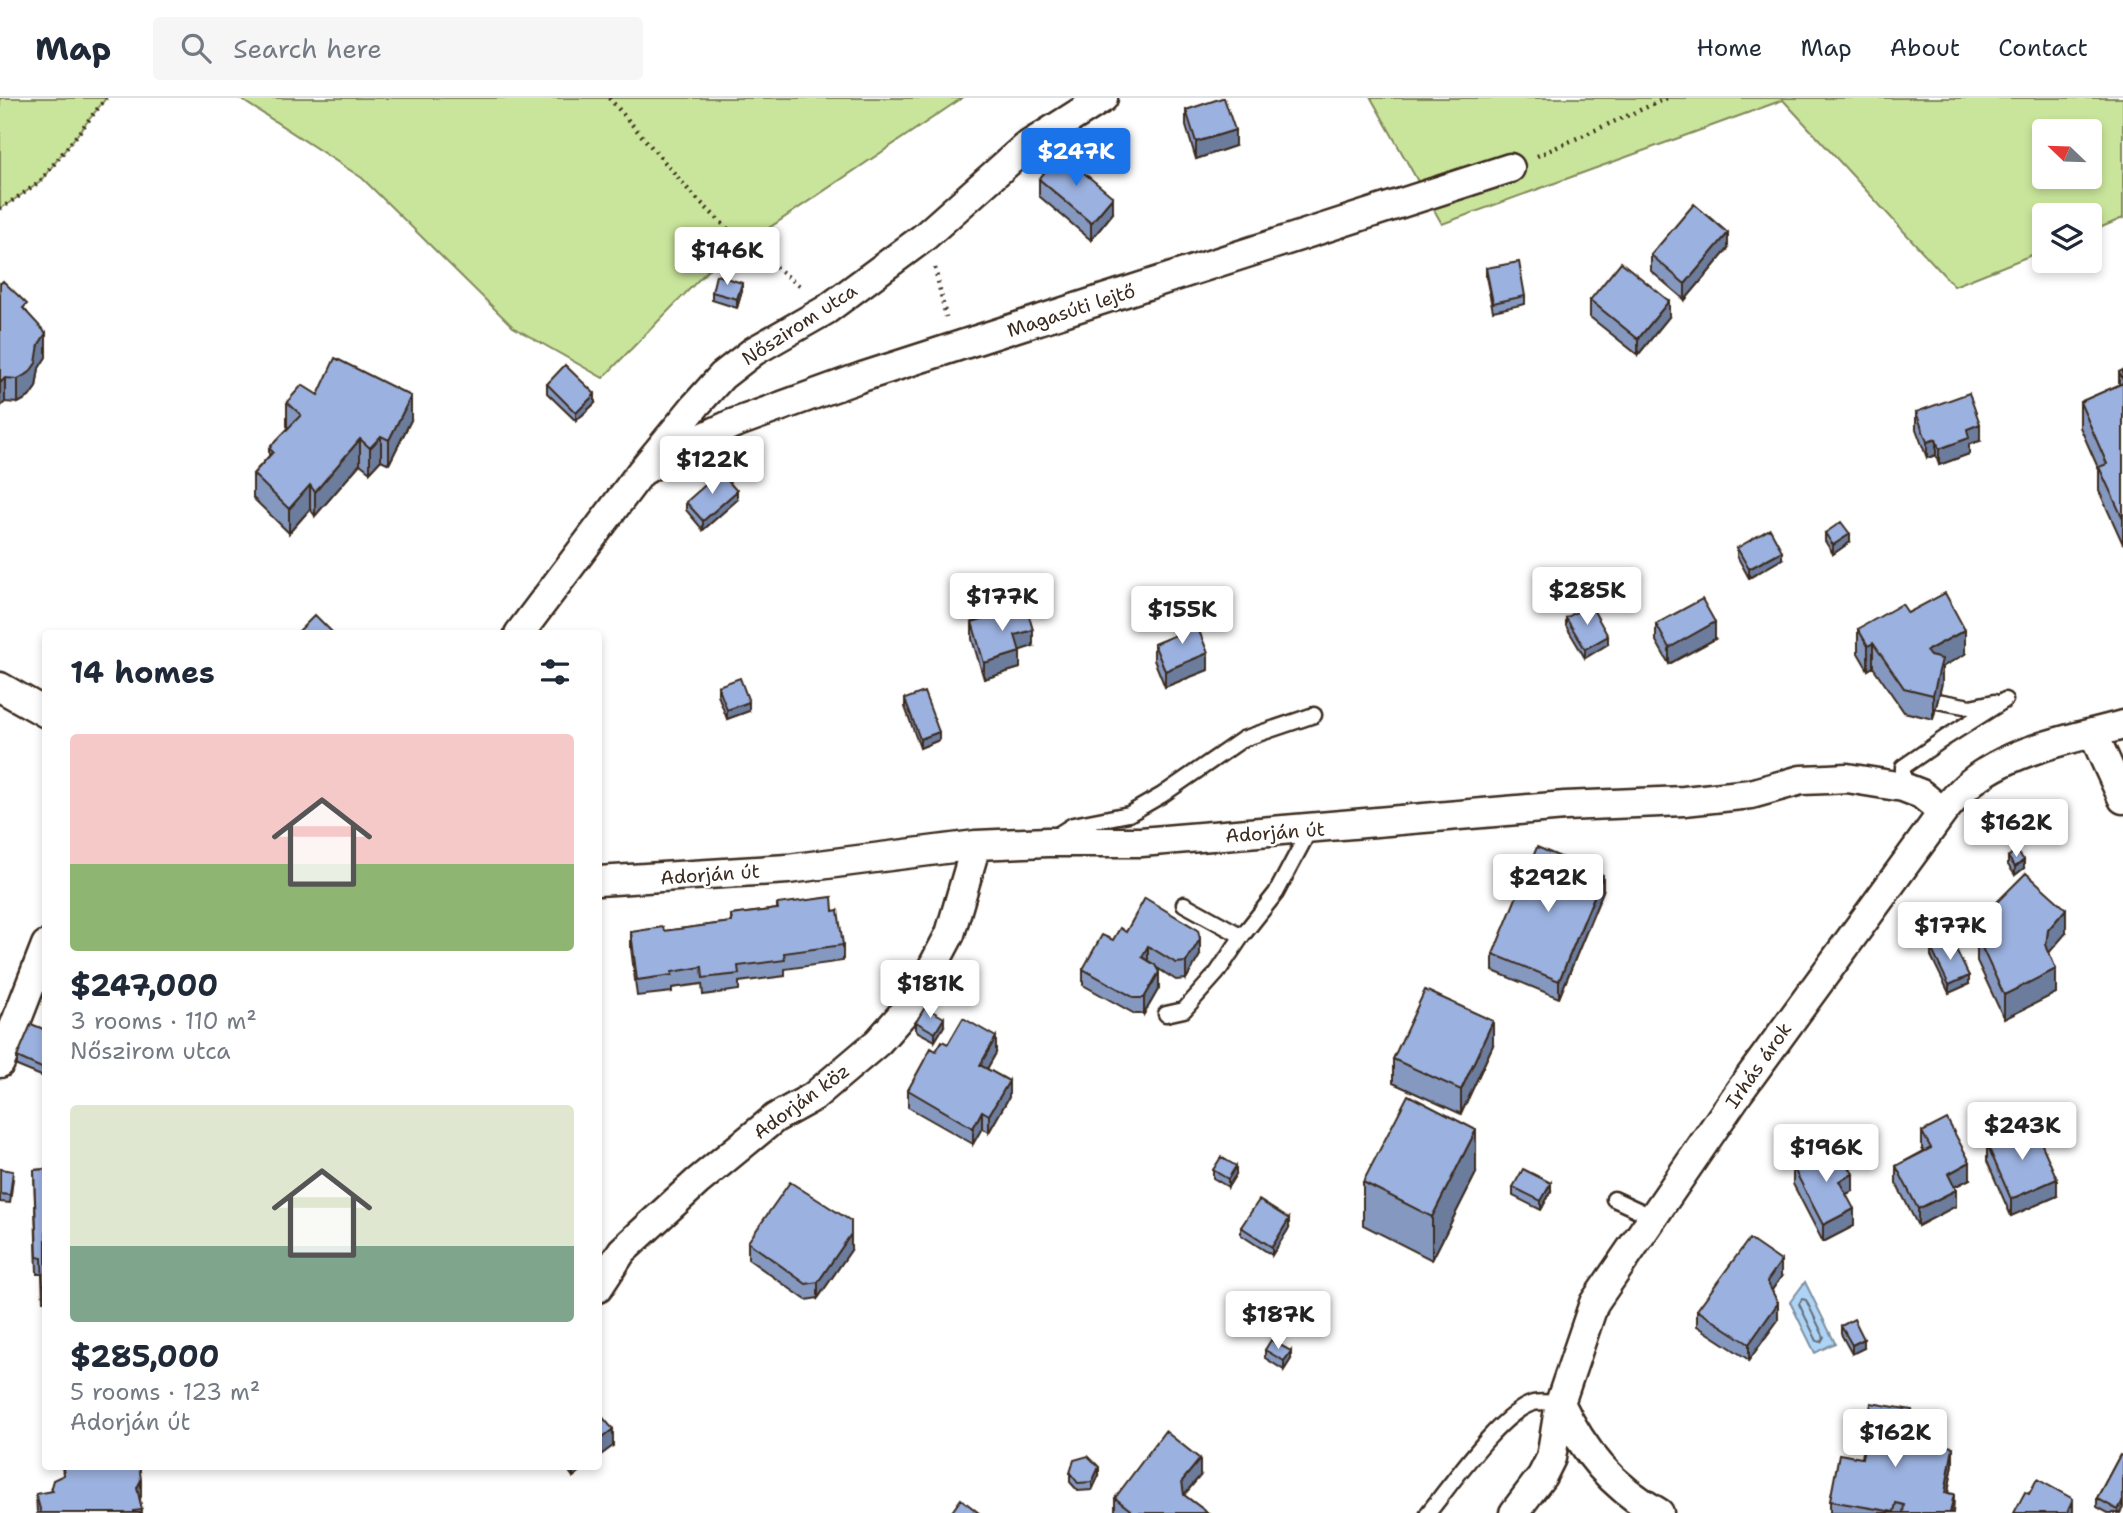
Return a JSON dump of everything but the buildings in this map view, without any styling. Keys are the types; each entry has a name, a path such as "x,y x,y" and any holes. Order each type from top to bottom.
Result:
{"street":[{"name":"Nőszirom utca","path":"522,630 641,472 722,376 754,351 826,310 923,238 1024,148 1103,98"},
{"name":"Magasúti lejtő","path":"641,472 683,447 732,424 862,377 1510,168"},
{"path":"0,687 42,711"},
{"name":"Irhás árok","path":"1514,1513 1542,1476 1551,1458 1560,1403 1594,1303 1747,1081 1942,812 1970,783 2004,762 2123,725"},
{"path":"2093,733 2123,799"},
{"name":"Adorján út","path":"602,881 788,869 976,845 1141,842 1565,806 1684,802 1751,793 1801,780 1847,778 1903,788 1921,794 1942,812"},
{"name":"Adorján köz","path":"602,1282 622,1251 678,1199 775,1118 813,1097 878,1042 915,1000 950,934 976,845"},
{"path":"0,1063 42,955"},
{"path":"1560,1403 1575,1433 1595,1461 1639,1501 1659,1513"}],"lane":[{"path":"1903,788 1903,767 2005,700 1970,707 1937,701"},
{"path":"1047,842 1073,825 1129,814 1162,795 1243,739 1314,715"},
{"path":"1166,1014 1184,1010 1217,973 1241,936 1276,893 1310,829"},
{"path":"1184,904 1241,936"},
{"path":"1614,1199 1653,1217"},
{"path":"1428,1513 1479,1450 1514,1413 1534,1403 1560,1403"}],"path":[{"path":"0,209 39,183 106,98"},
{"path":"609,98 685,186 730,232 826,310"},
{"path":"1510,168 1667,98"},
{"path":"923,238 936,270 953,349"}],"green space":[{"path":"0,98 106,98 39,183 0,209"},
{"path":"239,98 962,98 711,267 603,378 513,327 362,178"},
{"path":"1371,98 2123,98 2123,218 2102,227 2102,203 2032,203 2032,255 1954,286 1783,100 1442,224"}],"water":[{"path":"1805,1282 1835,1343 1815,1353 1790,1302"}]}
